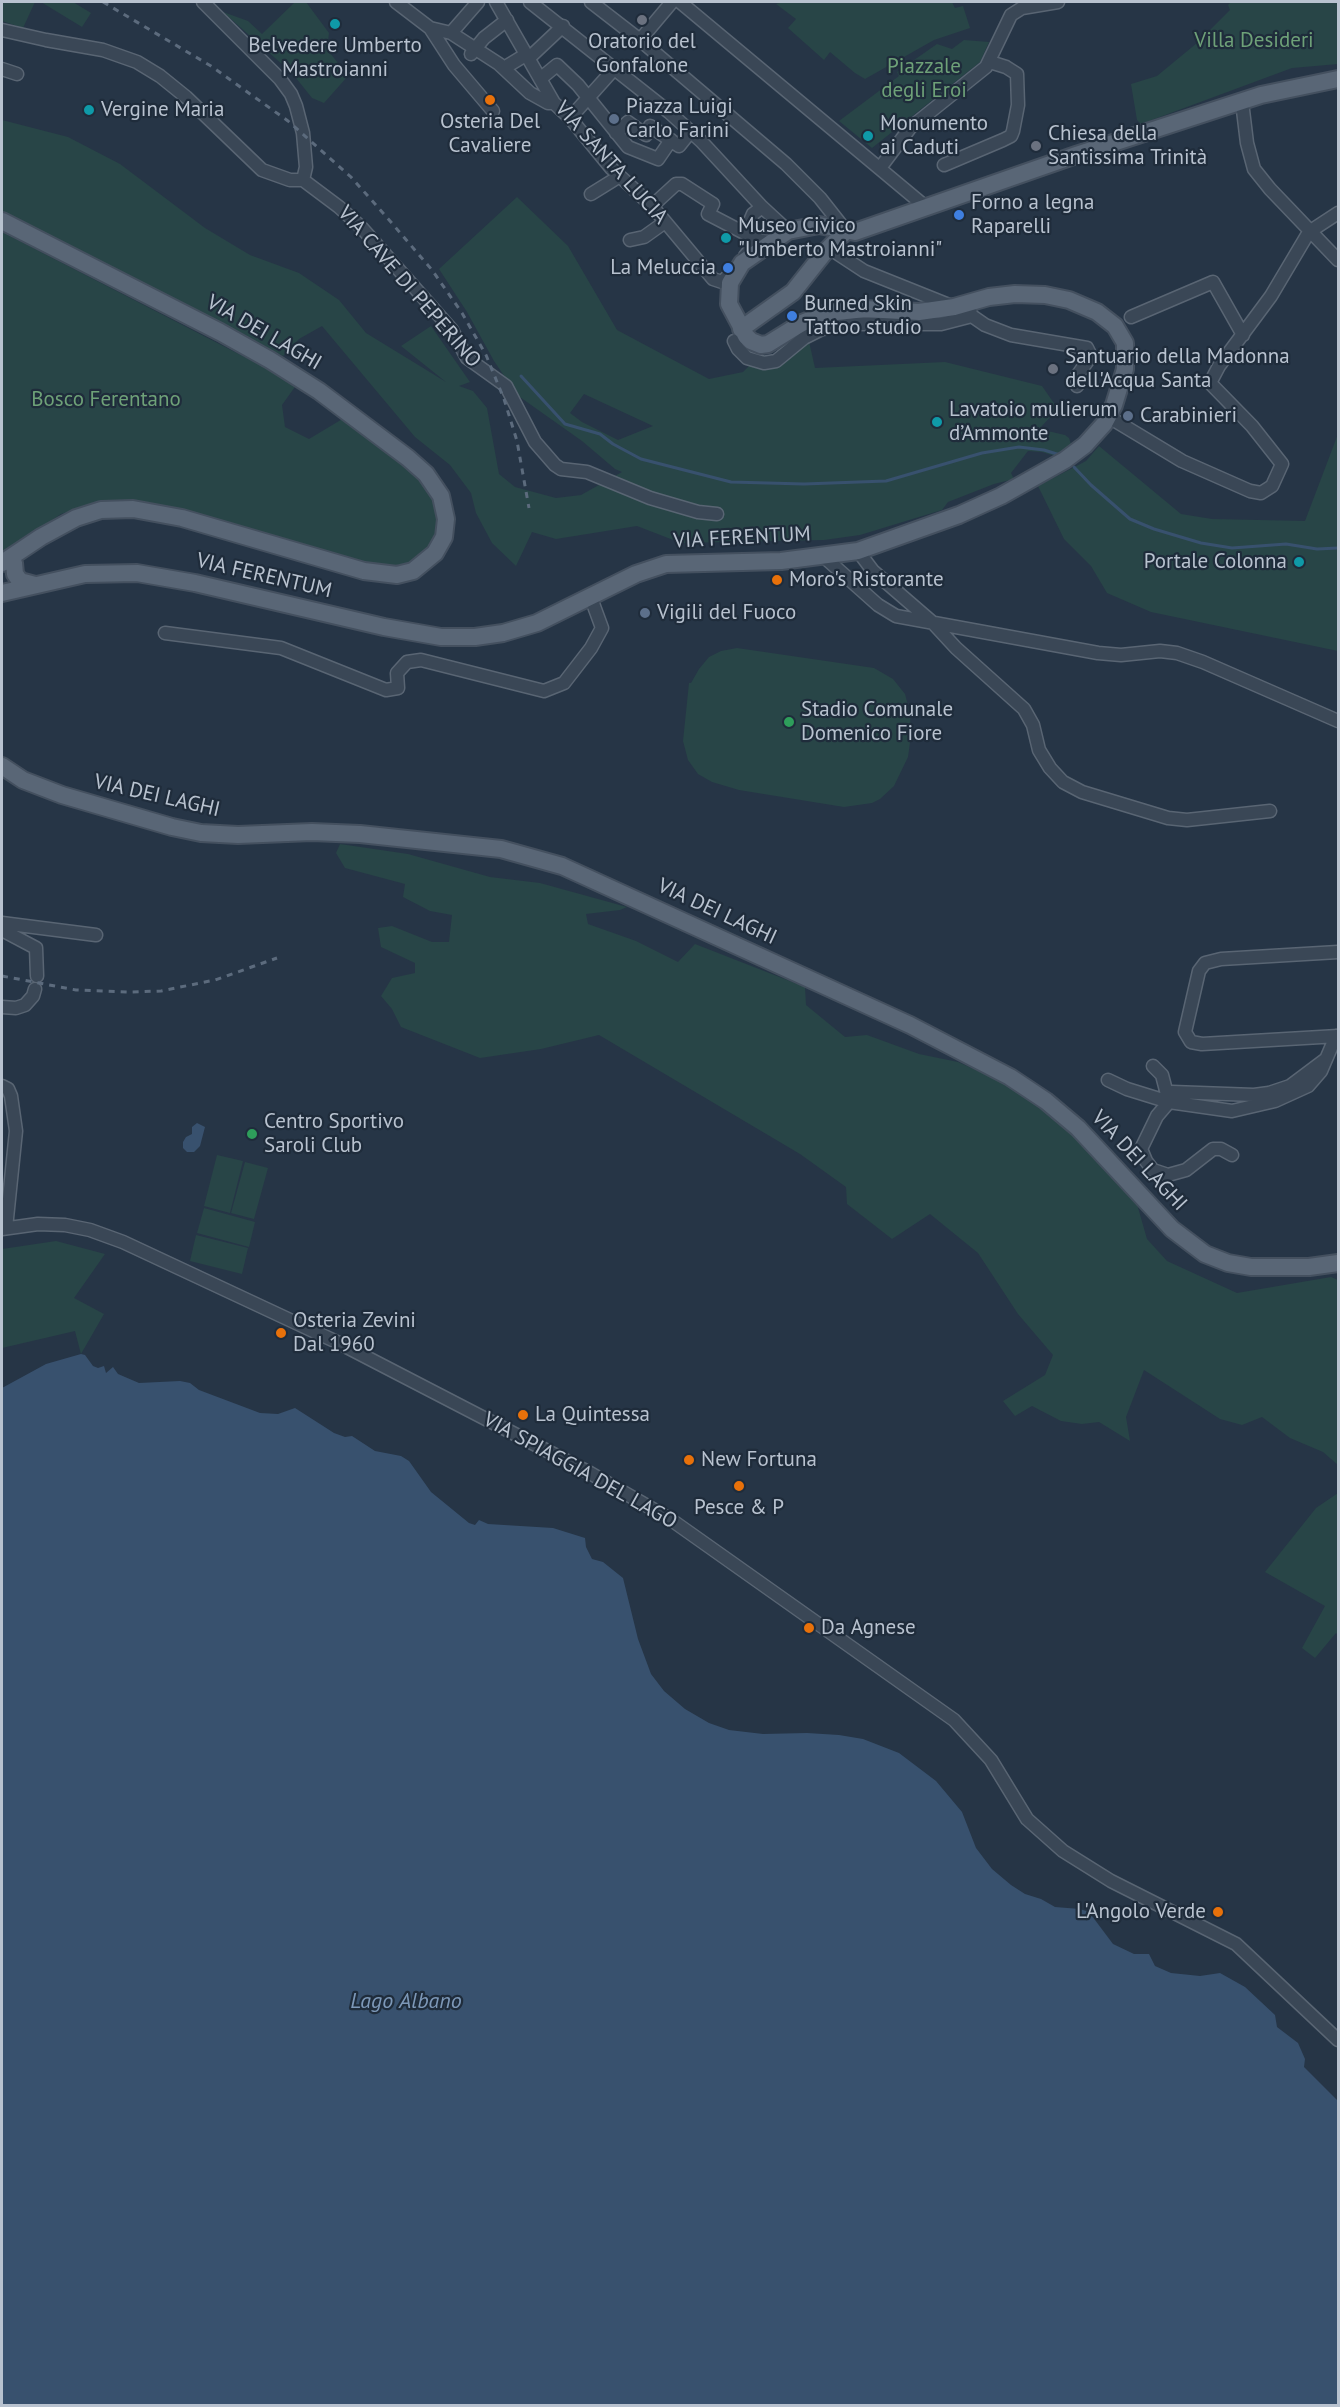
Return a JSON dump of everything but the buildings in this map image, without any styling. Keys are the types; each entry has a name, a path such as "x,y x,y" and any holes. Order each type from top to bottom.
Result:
{"main road":[{"path":"846,231 793,292 737,335 729,304 730,283 742,263 764,241 788,231 819,225 855,232 1076,155 1242,102 1292,88 1338,80"},
{"name":"VIA DEI LAGHI","path":"2,221 220,332 293,374 341,407 417,466 436,487 443,501 446,515 444,537 435,554 413,571 397,575 369,572 148,510 116,508 95,511 70,520 41,537 8,563 2,577"},
{"name":"VIA FERENTUM","path":"5,594 35,585 94,573 145,574 195,582 375,625 456,638 496,634 548,619 636,574 666,564 781,561 858,550 970,510 1055,471 1079,450 1109,417 1122,383 1126,353 1121,333 1104,316 1069,300 1037,294 999,295 964,309 919,312 882,309 839,311 809,320 764,345 737,335"},
{"path":"8,563 20,581 35,585"},
{"name":"VIA DEI LAGHI","path":"2,766 9,777 87,803 201,833 360,834 496,848 555,863 612,887 910,1025 1010,1077 1035,1093 1078,1128 1172,1229 1205,1254 1228,1263 1251,1267 1299,1268 1338,1263"}],"street":[{"path":"203,2 274,73 291,94 303,133 306,167 303,180"},
{"path":"396,2 430,28 454,65 493,111"},
{"path":"452,33 478,2"},
{"name":"VIA SANTA LUCIA","path":"496,2 554,103 570,118 620,176 652,206 706,272 719,283 725,280 764,241"},
{"path":"530,2 563,26 691,131 762,207 788,231"},
{"path":"591,2 640,40 786,164 820,198 846,231"},
{"path":"640,40 672,2"},
{"path":"680,2 755,66 882,165 927,208"},
{"path":"882,165 910,128 990,62 1004,26 1011,15 1022,8 1058,2"},
{"path":"473,52 484,38 507,20"},
{"path":"504,68 528,56 563,26"},
{"path":"430,28 452,33 473,52 504,68 531,93 548,103 554,103"},
{"name":"VIA CAVE DI PEPERINO","path":"2,30 103,50 129,58 160,76 186,97 262,170 290,180 303,180 361,227 452,330 467,358 506,386 535,442 555,465 561,469 587,472 650,498 698,512 717,514"},
{"path":"944,165 1011,136 1018,105 1017,74 1006,67 990,62"},
{"path":"540,79 557,65 578,85 628,147 658,159 670,140"},
{"path":"2,69 17,74"},
{"path":"570,118 614,69"},
{"path":"1242,102 1247,143 1254,169 1270,189 1338,260"},
{"path":"616,133 628,122 646,135 650,126 679,146 691,131"},
{"path":"591,194 620,176"},
{"path":"652,206 679,183 713,204 708,214 764,241"},
{"path":"745,233 753,214 762,207"},
{"path":"1109,417 1182,462 1250,491 1261,493 1272,486 1282,464 1252,426 1210,383 1219,366 1271,296 1310,232 1338,213"},
{"path":"630,240 644,237 665,222"},
{"path":"829,248 864,271 964,309 985,325 1011,335 1045,343 1087,348 1091,356 1077,376 1077,386"},
{"path":"1131,317 1213,282 1243,335"},
{"path":"858,550 873,571 933,622 956,648 1024,708 1033,725 1039,750 1050,768 1063,782 1083,792 1167,818 1187,820 1270,811"},
{"path":"823,556 888,612 902,618 1098,653 1121,655 1160,651 1177,653 1212,666 1338,722"},
{"path":"165,633 281,648 386,690 398,688 397,673 407,662 421,660 544,691 564,683 591,648 602,628 591,598"},
{"path":"2,923 96,935"},
{"path":"2,930 36,948 36,982 33,996 25,1005 16,1008 2,1007"},
{"path":"1108,1080 1127,1089 1227,1111 1255,1107 1284,1098 1308,1086 1318,1076 1337,1036 1202,1044 1191,1042 1185,1032 1199,971 1205,963 1217,959 1338,952"},
{"path":"1152,1066 1162,1075 1170,1097"},
{"path":"2,1086 8,1089 11,1096 16,1131 4,1228"},
{"path":"1170,1097 1157,1116 1141,1149 1153,1170 1164,1175 1181,1173 1214,1149 1221,1149 1232,1155"},
{"name":"VIA SPIAGGIA DEL LAGO","path":"4,1228 38,1224 65,1225 90,1230 123,1242 339,1343 590,1473 670,1519 949,1716 991,1760 1027,1819 1063,1851 1111,1881 1236,1944 1338,2040"}],"green space":[{"path":"2,2 35,2 23,28 2,21"},
{"path":"41,2 73,2 91,13 82,27"},
{"path":"295,2 306,2 329,33 327,49 348,76 324,103 312,98 292,73 223,12 248,21 262,34"},
{"path":"783,2 952,2 955,8 963,6 970,28 934,40 865,79 830,52 824,60 788,28 796,19 776,4"},
{"name":"Villa Desideri","path":"1231,2 1338,2 1338,64 1292,68 1141,124 1137,120 1131,84 1157,76 1197,43 1230,10 1228,5"},
{"name":"Piazzale degli Eroi","path":"964,40 989,42 980,62 872,148 839,121 899,76 897,72 937,44 952,49"},
{"path":"2,120 68,137 120,164 205,228 250,255 299,273 339,300 366,333 446,382 401,346 431,326 470,382 459,386 473,391 487,408 499,474 515,487 556,498 581,495 622,472 517,395 439,269 517,197 568,246 617,330 709,379 743,372 752,363 765,365 808,337 815,368 945,362 1042,386 1058,409 1039,429 1065,435 1071,444 1058,457 1028,451 1011,473 1014,479 994,484 948,502 942,510 860,535 824,540 681,543 637,526 556,539 532,532 516,566 492,543 476,513 471,493 450,465 415,437 322,326 299,339 283,356 2,215","holes":["584,394 653,426 618,440 582,422 570,413"]},
{"name":"Bosco Ferentano","path":"2,232 297,384 282,405 285,427 309,439 344,418 412,466 440,505 435,547 396,572 97,503 61,514 2,555"},
{"path":"1338,434 1338,651 1151,612 1107,593 1091,566 1064,539 1038,486 1086,461 1099,446 1181,514 1212,519 1305,521"},
{"path":"737,648 874,668 893,679 905,694 910,713 911,735 908,757 894,786 872,803 844,807 739,790 712,782 698,774 688,760 683,741 689,683 709,657 721,651"},
{"path":"340,844 408,854 490,877 540,883 627,907 586,914 588,924 636,941 678,962 695,944 805,987 806,1005 845,1037 867,1035 919,1054 958,1062 998,1080 1047,1109 1088,1147 1135,1197 1147,1239 1167,1261 1237,1293 1331,1277 1338,1280 1338,1465 1323,1452 1290,1438 1262,1417 1242,1425 1220,1419 1144,1370 1126,1417 1130,1441 1099,1422 1082,1424 1061,1421 1032,1406 1015,1416 1003,1401 1045,1375 1053,1355 1018,1314 978,1253 930,1214 892,1239 847,1204 846,1187 800,1154 599,1035 541,1049 480,1058 401,1027 392,1009 381,996 392,978 415,973 415,963 381,947 378,928 392,926 432,942 449,942 452,915 430,911 403,897 405,884 345,868 336,853"},
{"path":"217,1155 243,1161 230,1213 204,1206"},
{"path":"245,1162 268,1168 254,1219 231,1213"},
{"path":"204,1208 255,1222 249,1247 197,1233"},
{"path":"196,1235 248,1248 242,1274 190,1261"},
{"path":"56,1241 105,1254 74,1298 104,1314 81,1354 75,1331 2,1348 2,1249"},
{"path":"1338,1493 1338,1635 1336,1633 1315,1658 1302,1648 1325,1606 1265,1572 1316,1508"}],"water":[{"path":"197,1123 205,1127 200,1146 194,1152 187,1152 183,1148 183,1142 192,1134 192,1127"},
{"name":"Lago Albano","path":"81,1354 85,1355 93,1366 98,1368 104,1366 106,1373 113,1367 118,1374 139,1383 180,1381 190,1383 199,1390 260,1413 278,1414 295,1408 334,1433 345,1437 352,1436 375,1451 401,1456 409,1461 431,1492 469,1523 475,1525 479,1520 488,1524 553,1528 585,1538 586,1547 592,1559 603,1562 623,1578 638,1639 651,1674 664,1691 685,1709 709,1723 729,1730 763,1734 839,1735 863,1739 899,1753 936,1781 962,1812 976,1848 992,1869 1011,1885 1055,1907 1089,1912 1113,1944 1134,1954 1149,1954 1155,1966 1171,1973 1200,1976 1220,1973 1245,1987 1275,2015 1277,2027 1298,2043 1305,2059 1304,2067 1338,2101 1338,2405 2,2405 2,1388 46,1364"}],"waterway":[{"path":"521,376 565,424 600,434 641,459 731,482 804,484 886,481 982,453 1019,447 1044,450 1060,455"},
{"path":"1074,467 1130,519 1154,529 1201,543 1232,548 1286,544 1317,549 1338,548"}],"railway":[{"path":"103,2 211,66 288,121 351,177 432,270 462,313 486,355 504,399 517,441 529,508"},
{"path":"2,976 76,990 161,991 215,980 277,958"}],"place":[{"name":"Oratorio del Gonfalone","path":"642,20"},
{"name":"Belvedere Umberto Mastroianni","path":"335,24"},
{"name":"Osteria Del Cavaliere","path":"490,100"},
{"name":"Vergine Maria","path":"89,110"},
{"name":"Piazza Luigi Carlo Farini","path":"614,119"},
{"name":"Monumento ai Caduti","path":"868,136"},
{"name":"Chiesa della Santissima Trinità","path":"1036,146"},
{"name":"Forno a legna Raparelli","path":"959,215"},
{"name":"Museo Civico \"Umberto Mastroianni\"","path":"726,238"},
{"name":"La Meluccia","path":"728,268"},
{"name":"Burned Skin Tattoo studio","path":"792,316"},
{"name":"Santuario della Madonna dell'Acqua Santa","path":"1053,369"},
{"name":"Carabinieri","path":"1128,416"},
{"name":"Lavatoio mulierum d’Ammonte","path":"937,422"},
{"name":"Portale Colonna","path":"1299,562"},
{"name":"Moro's Ristorante","path":"777,580"},
{"name":"Vigili del Fuoco","path":"645,613"},
{"name":"Stadio Comunale Domenico Fiore","path":"789,722"},
{"name":"Centro Sportivo Saroli Club","path":"252,1134"},
{"name":"Osteria Zevini Dal 1960","path":"281,1333"},
{"name":"La Quintessa","path":"523,1415"},
{"name":"New Fortuna","path":"689,1460"},
{"name":"Pesce & P","path":"739,1486"},
{"name":"Da Agnese","path":"809,1628"},
{"name":"L'Angolo Verde","path":"1218,1912"}]}
